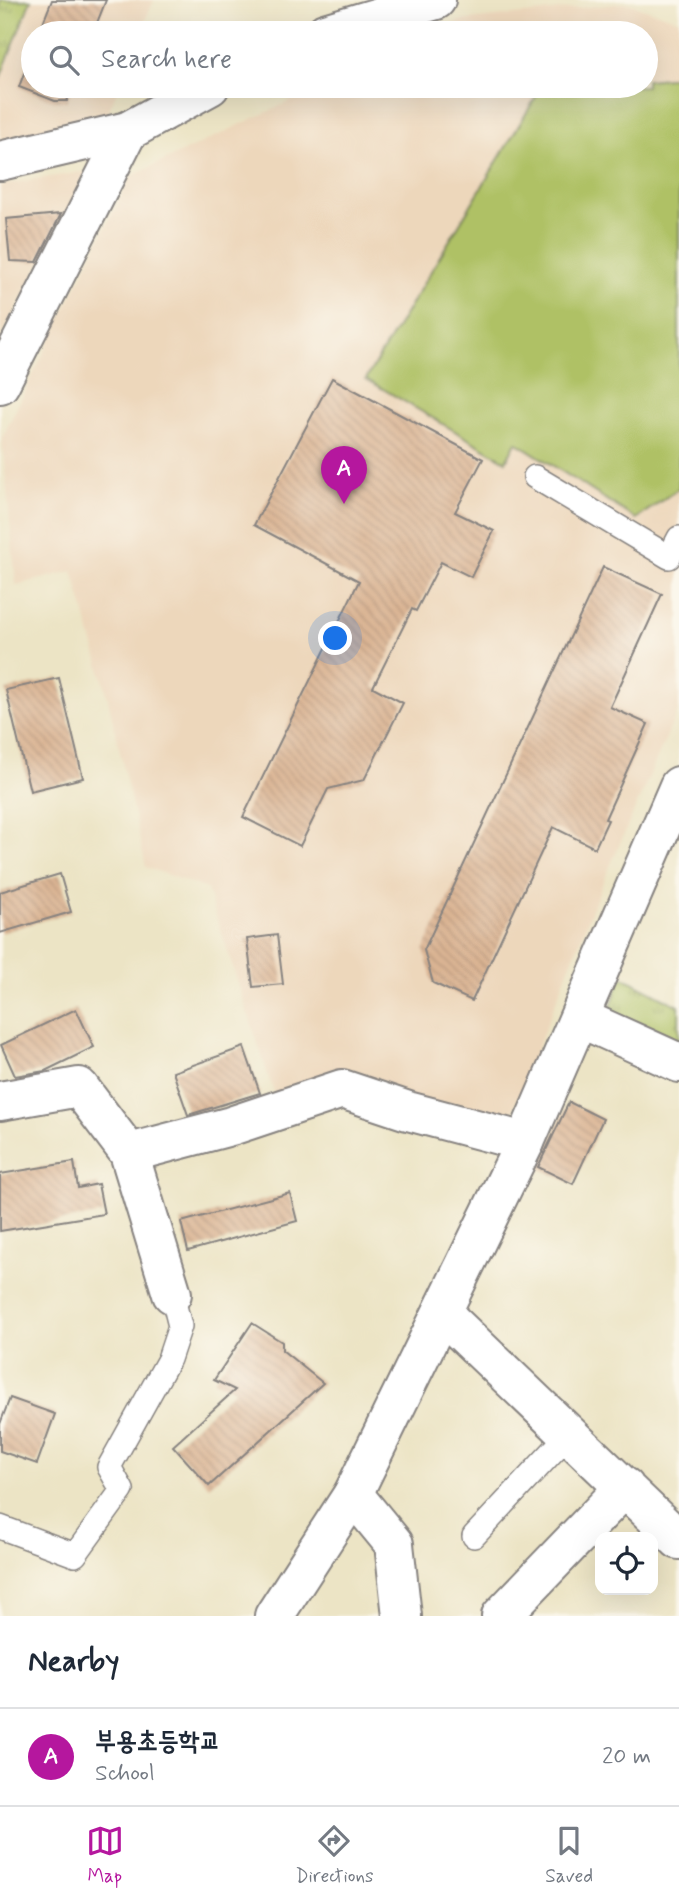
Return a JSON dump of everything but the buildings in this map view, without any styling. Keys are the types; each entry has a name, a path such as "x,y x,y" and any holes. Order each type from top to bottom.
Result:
{"street":[{"path":"365,21 436,0"},
{"path":"0,161 128,131 188,98"},
{"path":"0,383 128,131"},
{"path":"274,1616 353,1494 525,1142 679,786"},
{"path":"580,1018 679,1063"},
{"path":"0,1101 79,1087 129,1153 172,1294"},
{"path":"129,1153 231,1126 342,1089 408,1111 525,1142"},
{"path":"442,1312 679,1540"},
{"path":"501,1616 625,1487"},
{"path":"353,1494 394,1544 402,1616"}],"lane":[{"path":"535,477 668,557 679,538"},
{"path":"0,1527 75,1555 122,1490 109,1467 169,1359 180,1326 172,1294"},
{"path":"474,1536 569,1433"}],"shaded area":[{"path":"31,0 154,0 145,21 23,21"},
{"path":"627,3 679,20 679,708 601,887 509,1120 276,1099 207,889 146,867 105,686 73,571 16,585 2,438 130,177 297,98 658,98 658,21 460,21"},
{"path":"21,25 21,98 114,98 104,122 0,144 0,78"},
{"path":"89,171 0,339 0,185"}],"green space":[{"path":"0,0 31,0 21,21 0,78"},
{"path":"679,77 679,488 636,519 516,442 506,461 366,379 535,98 658,98 658,79"},
{"path":"621,976 679,1006 679,1050 608,1015"}],"place":[{"name":"부용초등학교","path":"344,504"}]}
